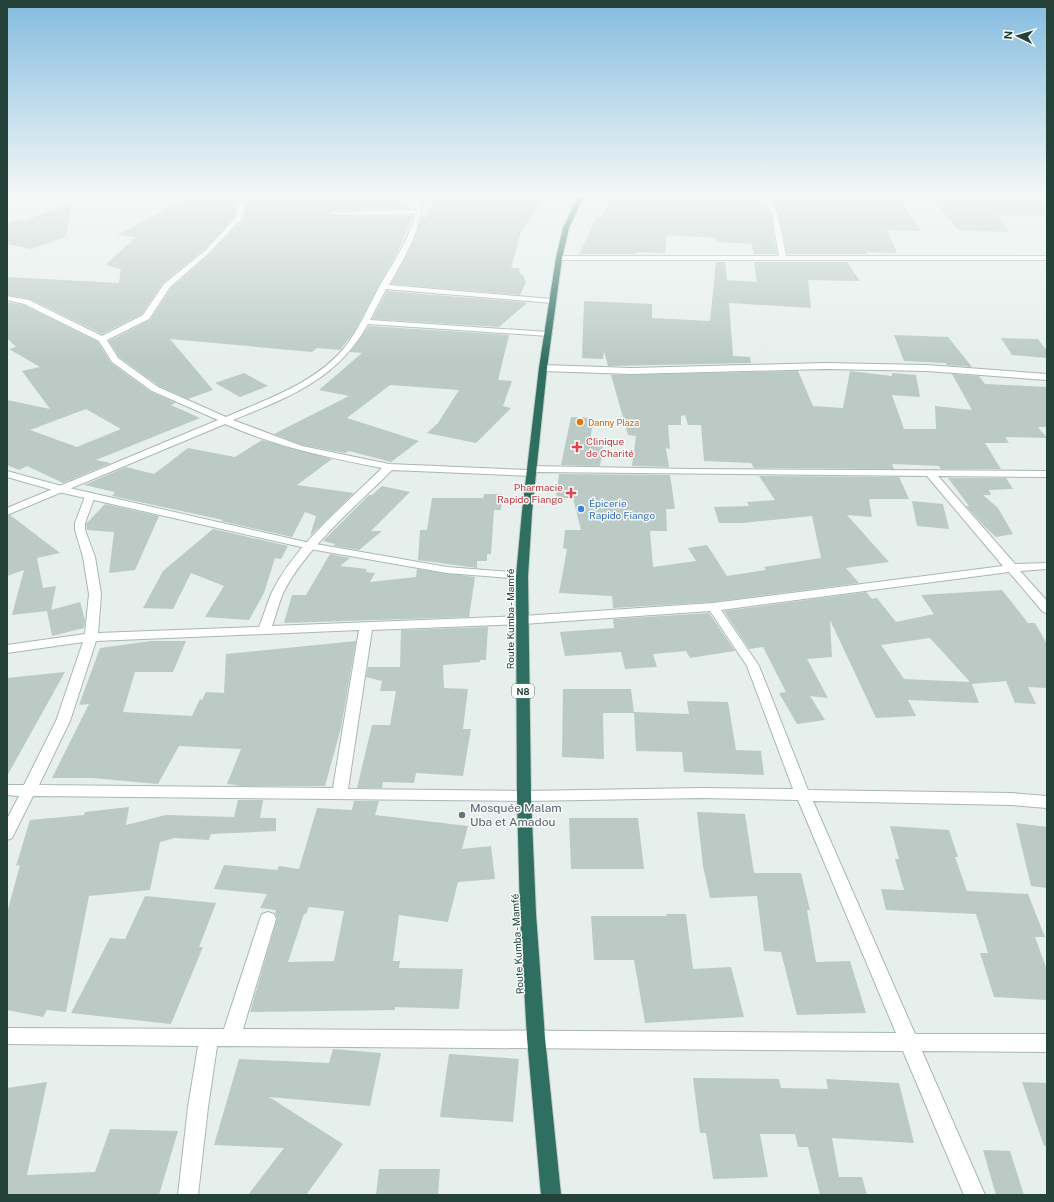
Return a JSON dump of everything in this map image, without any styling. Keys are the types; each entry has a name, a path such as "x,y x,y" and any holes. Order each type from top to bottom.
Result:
{"highway":[{"name":"Route Kumba - Mamfé","path":"551,1195 536,1038 528,914 524,796 522,576 543,368 561,250"}],"street":[{"path":"102,339 146,317 167,286 209,250"},
{"path":"7,512 63,490 227,420 303,385 332,366 351,347 404,250"},
{"path":"782,250 783,257"},
{"path":"559,258 1047,258"},
{"path":"383,287 552,301"},
{"path":"7,298 26,302 102,339 115,360 155,389 250,431 300,448 389,467 532,471 1047,474"},
{"path":"366,322 548,334"},
{"path":"543,368 632,371 825,366 927,368 1047,377"},
{"path":"264,631 278,592 292,568 310,546 389,467"},
{"path":"930,473 1047,609"},
{"path":"7,474 63,490 310,546 447,570 522,576"},
{"path":"7,834 63,721 91,637 95,594 89,557 80,530 80,523 90,496"},
{"path":"7,649 91,637 523,620 713,607 1011,568 1047,566"},
{"path":"713,607 753,666 804,795 975,1195"},
{"path":"340,794 366,627"},
{"path":"7,790 524,796 702,793 1011,799 1047,802"},
{"path":"231,1037 268,919"},
{"path":"7,1036 536,1038 1047,1043"},
{"path":"188,1195 198,1107 209,1037"}],"building":[{"path":"122,250 204,250 163,283 142,314 102,334 30,299 7,295 7,277 119,283 121,269 105,265"},
{"path":"214,250 398,250 354,332 340,350 317,348 312,352 170,339 213,390 188,399 159,386 119,357 109,341 150,320 171,288"},
{"path":"409,250 516,250 511,268 519,268 520,274 522,274 526,282 520,295 391,284"},
{"path":"581,250 665,250 665,253 637,252 636,254 579,254"},
{"path":"753,250 776,250 777,254 754,254"},
{"path":"786,250 896,250 897,253 866,252 866,254 787,254"},
{"path":"716,262 725,262 727,280 757,282 754,262 847,262 860,281 808,280 811,308 729,303 733,356 750,357 751,363 608,366 604,351 603,359 582,358 584,301 652,304 652,318 710,321"},
{"path":"387,291 527,303 499,327 372,319"},
{"path":"7,302 23,305 98,342 111,363 151,392 176,403 171,405 200,418 96,460 111,463 63,483 27,466 19,470 7,465 7,400 50,409 22,371 40,367 9,349 16,347 7,338","holes":["86,409 121,429 77,447 30,430"]},
{"path":"369,326 509,335 498,380 512,381 503,406 511,408 476,443 427,433 438,423 459,390 390,385 347,418 419,441 391,462 349,451 345,453 302,445 274,434 349,396 319,390 362,353 350,352"},
{"path":"894,335 948,337 972,367 947,365 946,363 904,361"},
{"path":"1001,338 1038,339 1047,351 1047,358 1012,355"},
{"path":"798,371 813,406 843,408 850,371 892,376 892,373 916,375 920,397 892,395 904,429 936,429 935,406 972,410 952,374 979,376 985,384 1047,387 1047,427 1038,427 1047,438 1005,437 1009,443 985,443 1001,469 941,469 939,466 892,464 894,469 754,468 751,463 704,461 701,425 688,425 685,415 681,416 681,425 668,425 670,449 666,448 669,467 632,466 636,436 628,435 611,375"},
{"path":"244,373 268,386 240,397 215,383"},
{"path":"571,417 594,418 590,439 604,440 600,466 561,465"},
{"path":"262,440 332,459 297,485 354,493 310,536 316,516 305,512 292,537 221,521 223,520 112,496 115,492 84,485 126,467 154,474 188,448 235,457"},
{"path":"559,474 670,475 675,509 666,509 667,531 650,531 653,567 696,561 688,548 707,545 727,576 766,570 764,567 821,558 812,516 743,523 719,523 714,507 749,506 747,502 775,500 759,476 899,477 909,499 869,499 872,517 847,515 889,562 846,568 859,583 713,602 613,608 612,596 559,593 567,549 563,548 565,530 581,530 573,498 556,498"},
{"path":"948,478 1006,478 1013,489 989,490 991,495 983,495 998,508 1013,534 996,537 966,506 969,506"},
{"path":"382,486 410,492 371,531 382,531 359,550 334,546 335,544 323,541 369,495 372,495"},
{"path":"484,494 502,494 501,510 494,510 491,554 487,554 487,561 477,561 477,568 418,560 420,530 427,530 432,498 483,498"},
{"path":"912,501 943,504 949,529 917,526"},
{"path":"105,504 159,516 135,570 109,573 114,532 87,530 86,524"},
{"path":"10,515 60,553 37,558 43,588 56,586 51,610 80,602 85,620 84,628 52,636 47,611 12,615 24,570 7,576 7,516"},
{"path":"213,529 288,546 281,559 275,558 264,593 249,620 205,617 224,586 191,573 173,609 143,608 163,571"},
{"path":"330,554 350,558 340,566 367,569 366,572 375,573 370,582 416,577 417,569 475,577 469,617 284,623 292,595 306,595"},
{"path":"1002,590 1028,623 1035,623 1047,644 1047,688 1028,687 1036,704 1015,703 1006,681 972,684 979,703 908,700 916,716 876,718 830,620 832,657 807,659 828,698 810,696 825,720 797,724 779,693 786,692 763,647 749,649 724,611 866,592 872,599 877,598 896,622 934,614 921,595","holes":["930,638 970,682 904,679 881,645"]},
{"path":"709,613 735,651 690,658 686,651 653,654 657,667 625,669 621,652 565,656 560,632 614,628 613,619"},
{"path":"488,627 486,660 480,660 480,662 443,665 444,688 468,689 463,729 471,729 463,776 416,773 414,783 383,782 382,788 357,788 372,725 390,725 396,691 380,691 382,681 366,677 368,667 400,667 401,630"},
{"path":"151,641 186,641 173,672 135,672 123,712 192,716 200,699 202,700 206,692 224,693 226,654 356,641 341,728 325,786 241,786 227,784 241,749 179,746 158,784 92,778 52,778 89,704 79,705 100,648"},
{"path":"65,672 7,776 7,678"},
{"path":"563,689 631,689 634,713 603,713 604,759 562,757"},
{"path":"687,701 728,702 736,750 761,751 764,775 684,772 682,752 636,751 634,712 689,714"},
{"path":"238,800 263,800 260,818 276,818 276,831 211,834 209,840 175,838 160,842 150,890 89,896 66,1012 47,1010 43,1017 7,1010 7,913 20,865 16,866 30,820 84,815 85,812 129,807 126,825 166,815 234,817"},
{"path":"354,801 379,801 375,815 468,826 462,849 491,846 495,879 458,882 448,922 399,915 393,961 400,961 399,968 463,969 459,1009 395,1007 395,1010 250,1012 277,919 275,913 276,910 260,908 267,894 214,889 224,865 277,870 279,866 299,869 317,808 352,810","holes":["309,907 344,911 334,961 288,962 304,914 306,914"]},
{"path":"697,812 745,814 754,873 801,873 810,910 807,910 816,962 850,961 866,1013 797,1015 781,952 764,951 757,896 710,898 703,866"},
{"path":"569,818 638,818 644,869 571,869"},
{"path":"1016,823 1047,827 1047,888 1031,886"},
{"path":"890,826 949,830 958,857 955,857 967,891 1028,894 1045,937 1035,937 1047,970 1047,1000 994,997 980,953 988,953 976,914 886,910 881,889 904,890 895,859 899,859"},
{"path":"145,896 216,903 199,947 203,947 171,1024 71,1013 110,938 125,939"},
{"path":"666,914 686,914 693,969 731,967 744,1017 645,1023 634,960 594,960 591,916 667,916"},
{"path":"333,1049 381,1053 370,1106 269,1097 343,1144 306,1195 248,1195 284,1148 214,1145 239,1059 329,1063"},
{"path":"449,1054 519,1059 513,1122 440,1117"},
{"path":"693,1078 779,1079 781,1088 828,1089 826,1079 899,1083 914,1143 832,1138 839,1177 862,1177 867,1195 820,1195 808,1147 798,1147 795,1134 760,1134 768,1177 713,1179 706,1133 700,1133"},
{"path":"47,1082 27,1175 95,1172 110,1129 178,1131 159,1195 7,1195 7,1088"},
{"path":"1022,1082 1047,1083 1047,1146 1044,1146"},
{"path":"983,1150 1010,1151 1024,1195 996,1195"},
{"path":"379,1169 440,1169 438,1195 376,1195"}],"place":[{"name":"Danny Plaza","path":"580,422"},
{"name":"Clinique de Charité","path":"577,447"},
{"name":"Pharmacie Rapido Fiango","path":"571,493"},
{"name":"Épicerie Rapido Fiango","path":"581,509"},
{"name":"Mosquée Malam Uba et Amadou","path":"462,815"}]}
